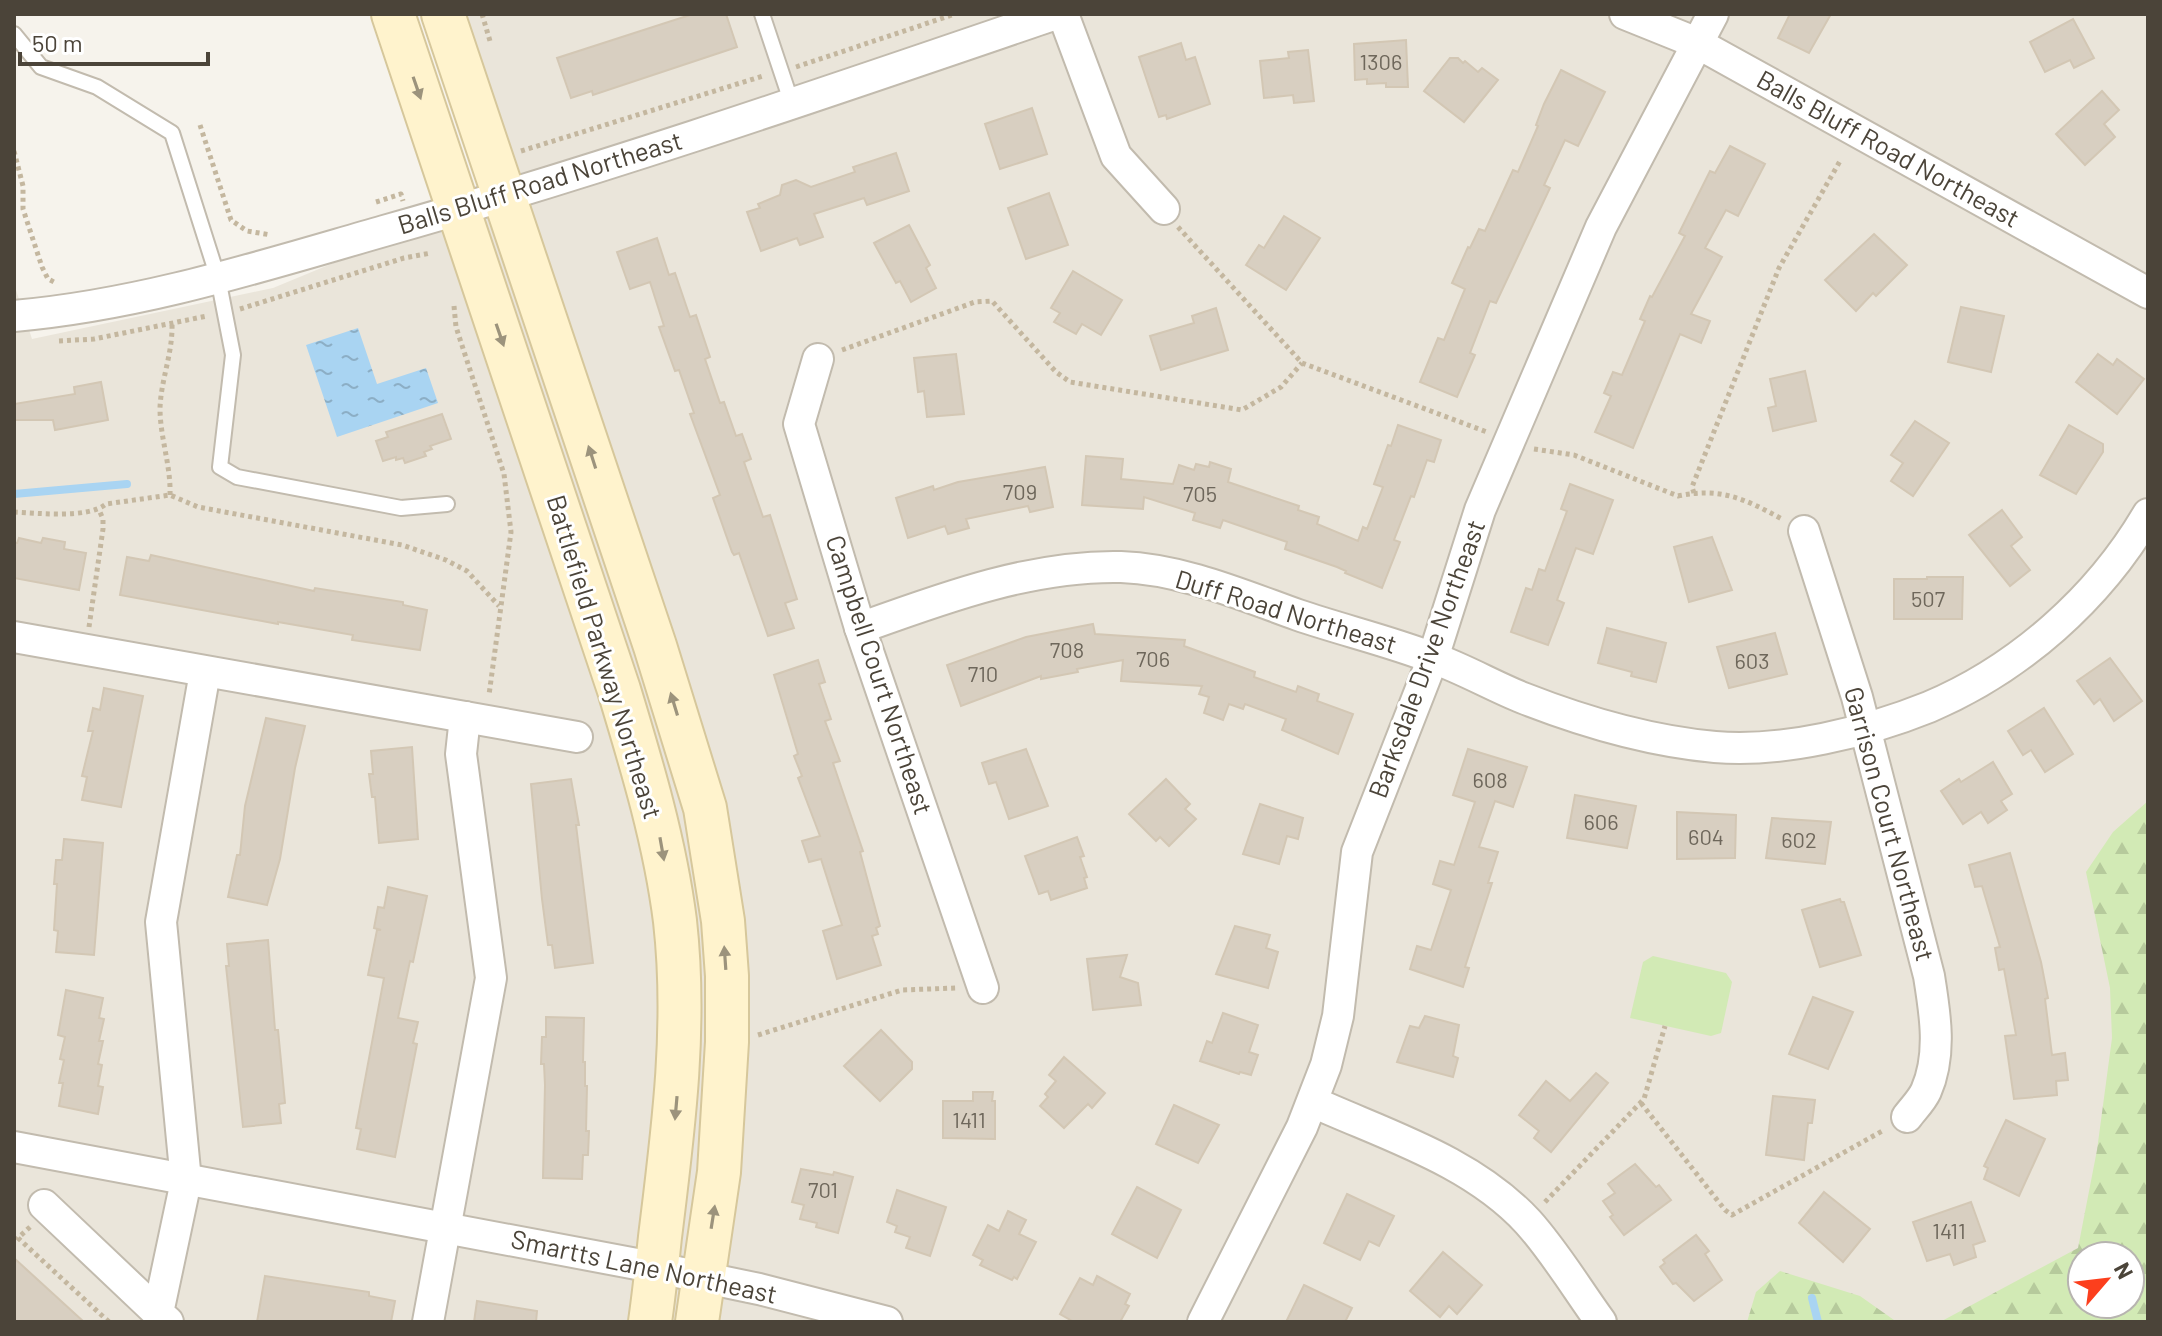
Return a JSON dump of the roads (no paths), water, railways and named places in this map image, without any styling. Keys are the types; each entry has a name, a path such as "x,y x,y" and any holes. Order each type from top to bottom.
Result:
{"main road":[{"name":"Battlefield Parkway Northeast","path":"393,14 619,690 661,838 674,920 679,1026 677,1092 650,1322"},
{"name":"Battlefield Parkway Northeast","path":"443,14 670,692 705,808 723,921 727,1042 719,1172 697,1322"}],"street":[{"name":"Balls Bluff Road Northeast","path":"14,316 58,312 187,287 213,264 459,211 792,104 1056,14"},
{"path":"1063,14 1116,156 1164,209"},
{"name":"Balls Bluff Road Northeast","path":"1625,14 1697,43 2148,293"},
{"name":"Barksdale Drive Northeast","path":"1203,1322 1313,1102 1326,1065 1338,1016 1357,852 1433,658 1480,510 1601,227 1713,14"},
{"name":"Campbell Court Northeast","path":"818,359 799,424 860,628 983,988"},
{"name":"Duff Road Northeast","path":"860,628 936,600 1036,576 1121,567 1154,571 1224,589 1433,658 1522,697 1583,719 1654,738 1718,747 1778,745 1864,729 1941,702 1996,672 2065,618 2112,566 2148,514"},
{"name":"Garrison Court Northeast","path":"1804,531 1857,697 1929,976 1936,1018 1935,1058 1926,1092 1907,1117"},
{"path":"14,637 577,737"},
{"path":"38,1215 163,1317 186,1181 161,922 205,672"},
{"path":"428,1322 491,978 461,754 475,719"},
{"path":"1313,1102 1439,1158 1477,1181 1527,1221 1601,1322"},
{"name":"Smartts Lane Northeast","path":"14,1147 658,1268 759,1289 887,1322"}],"lane":[{"path":"762,14 792,104"},
{"path":"14,34 41,67 97,87 172,133 213,264 233,355 220,467 237,477 401,508 447,504"}],"water":[{"path":"358,328 377,384 426,368 438,403 337,437 306,345"}],"waterway":[{"path":"14,494 127,484"},
{"path":"1812,1298 1818,1322"}]}
